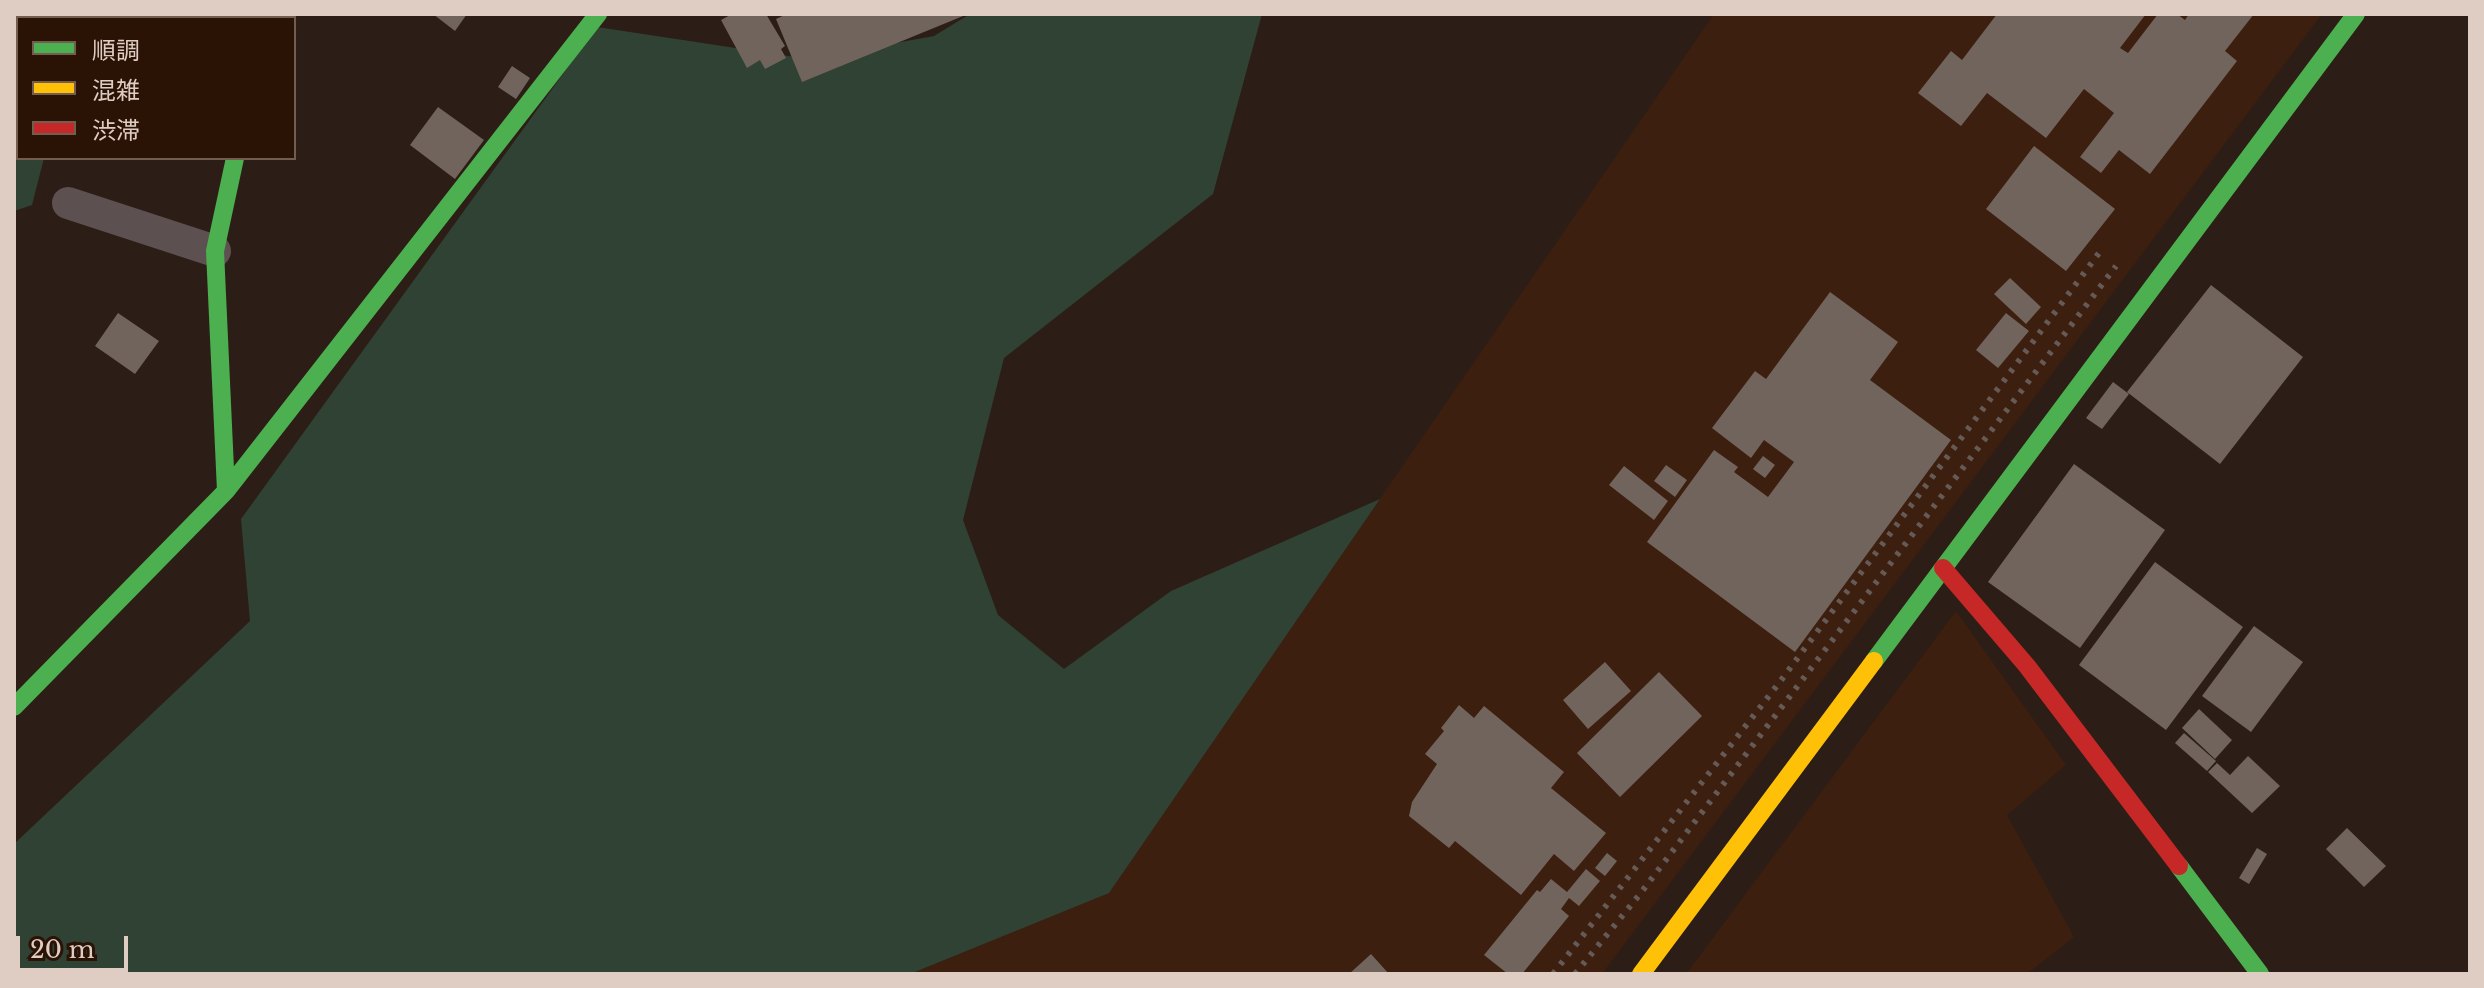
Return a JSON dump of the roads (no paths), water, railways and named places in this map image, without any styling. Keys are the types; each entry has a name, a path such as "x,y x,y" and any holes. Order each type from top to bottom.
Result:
{"street":[{"path":"14,707 226,491 598,14"},
{"path":"1641,974 2356,14"},
{"path":"226,491 215,251 234,160"},
{"path":"68,203 215,251"},
{"path":"1943,568 2027,666 2260,974"}],"railway":[{"path":"1553,974 1779,683 2099,253"},
{"path":"1575,974 1640,894 2116,266"}]}
